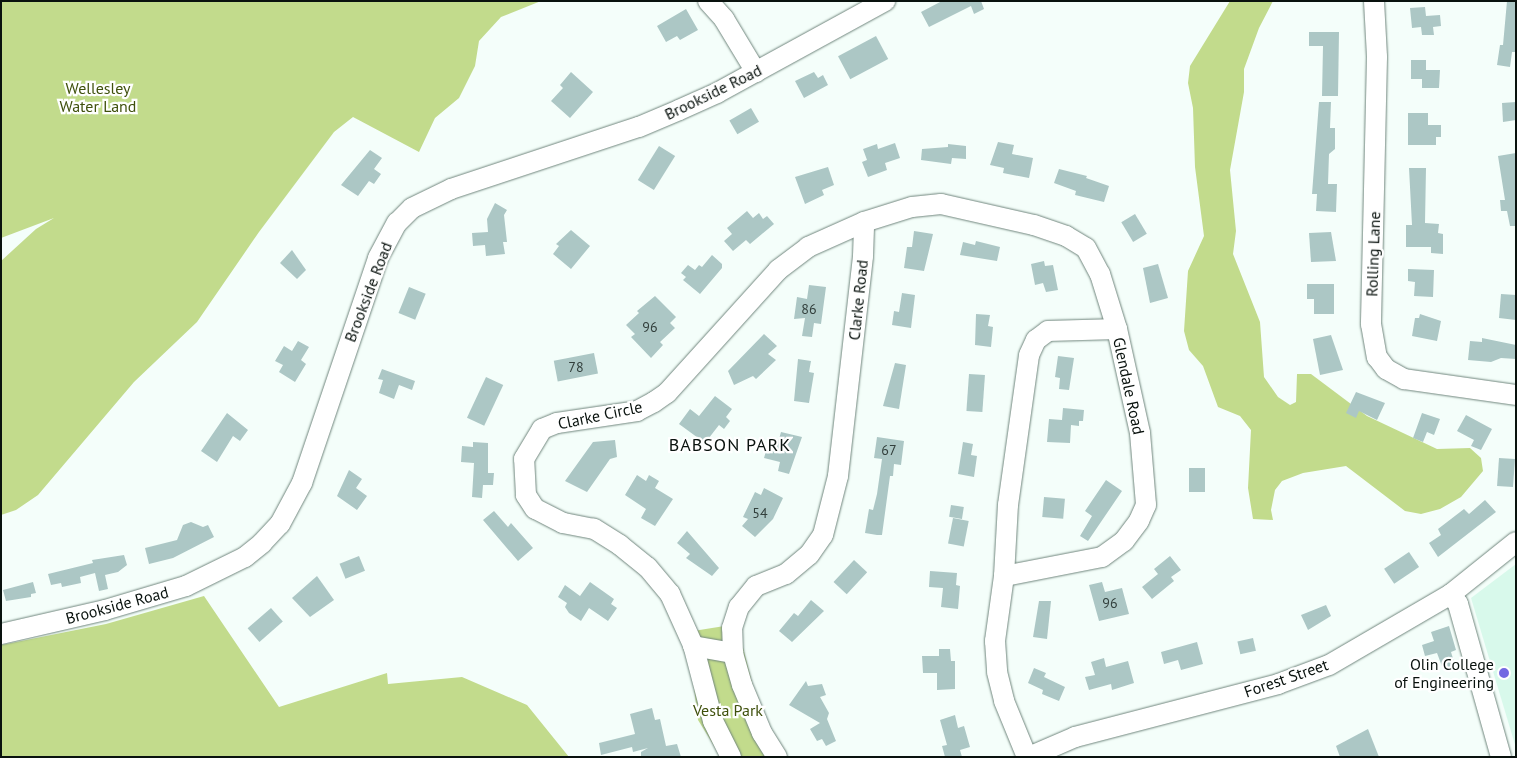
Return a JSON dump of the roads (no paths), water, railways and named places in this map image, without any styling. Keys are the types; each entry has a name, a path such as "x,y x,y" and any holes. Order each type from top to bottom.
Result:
{"street":[{"path":"708,1 724,18 756,72"},
{"name":"Brookside Road","path":"1,634 105,610 186,586 245,557 262,543 280,524 302,484 378,258 397,223 412,208 451,189 639,127 756,72 885,1"},
{"name":"Rolling Lane","path":"1374,1 1376,57 1371,324 1377,357 1386,369 1404,379 1516,395"},
{"path":"864,222 912,207 941,204 1034,225 1066,236 1086,248 1100,274 1117,329"},
{"name":"Clarke Circle","path":"731,757 713,721 693,646 670,594 647,567 594,529 563,522 535,509 526,495 524,459 542,429 557,423 638,410 667,394 778,270 815,244 864,222"},
{"name":"Clarke Road","path":"777,757 752,709 733,653 732,628 739,607 756,586 786,574 809,555 823,535 839,466 862,265 864,222"},
{"name":"Glendale Road","path":"1004,576 1102,557 1124,541 1139,522 1146,505 1146,483 1140,433 1117,329 1048,331 1036,340 1029,355 1008,506 1004,576 997,614 997,672 1004,701 1028,757"},
{"name":"Forest Street","path":"1028,757 1075,737 1304,675 1357,651 1451,594 1516,542"},
{"path":"1451,594 1458,604 1501,757"},
{"path":"693,646 733,653"}],"place":[{"name":"Olin College of Engineering","path":"1504,673"}],"district":[{"name":"BABSON PARK","path":"730,445"}],"park label":[{"name":"Wellesley Water Land","path":"98,97"},
{"name":"Vesta Park","path":"728,710"}]}
